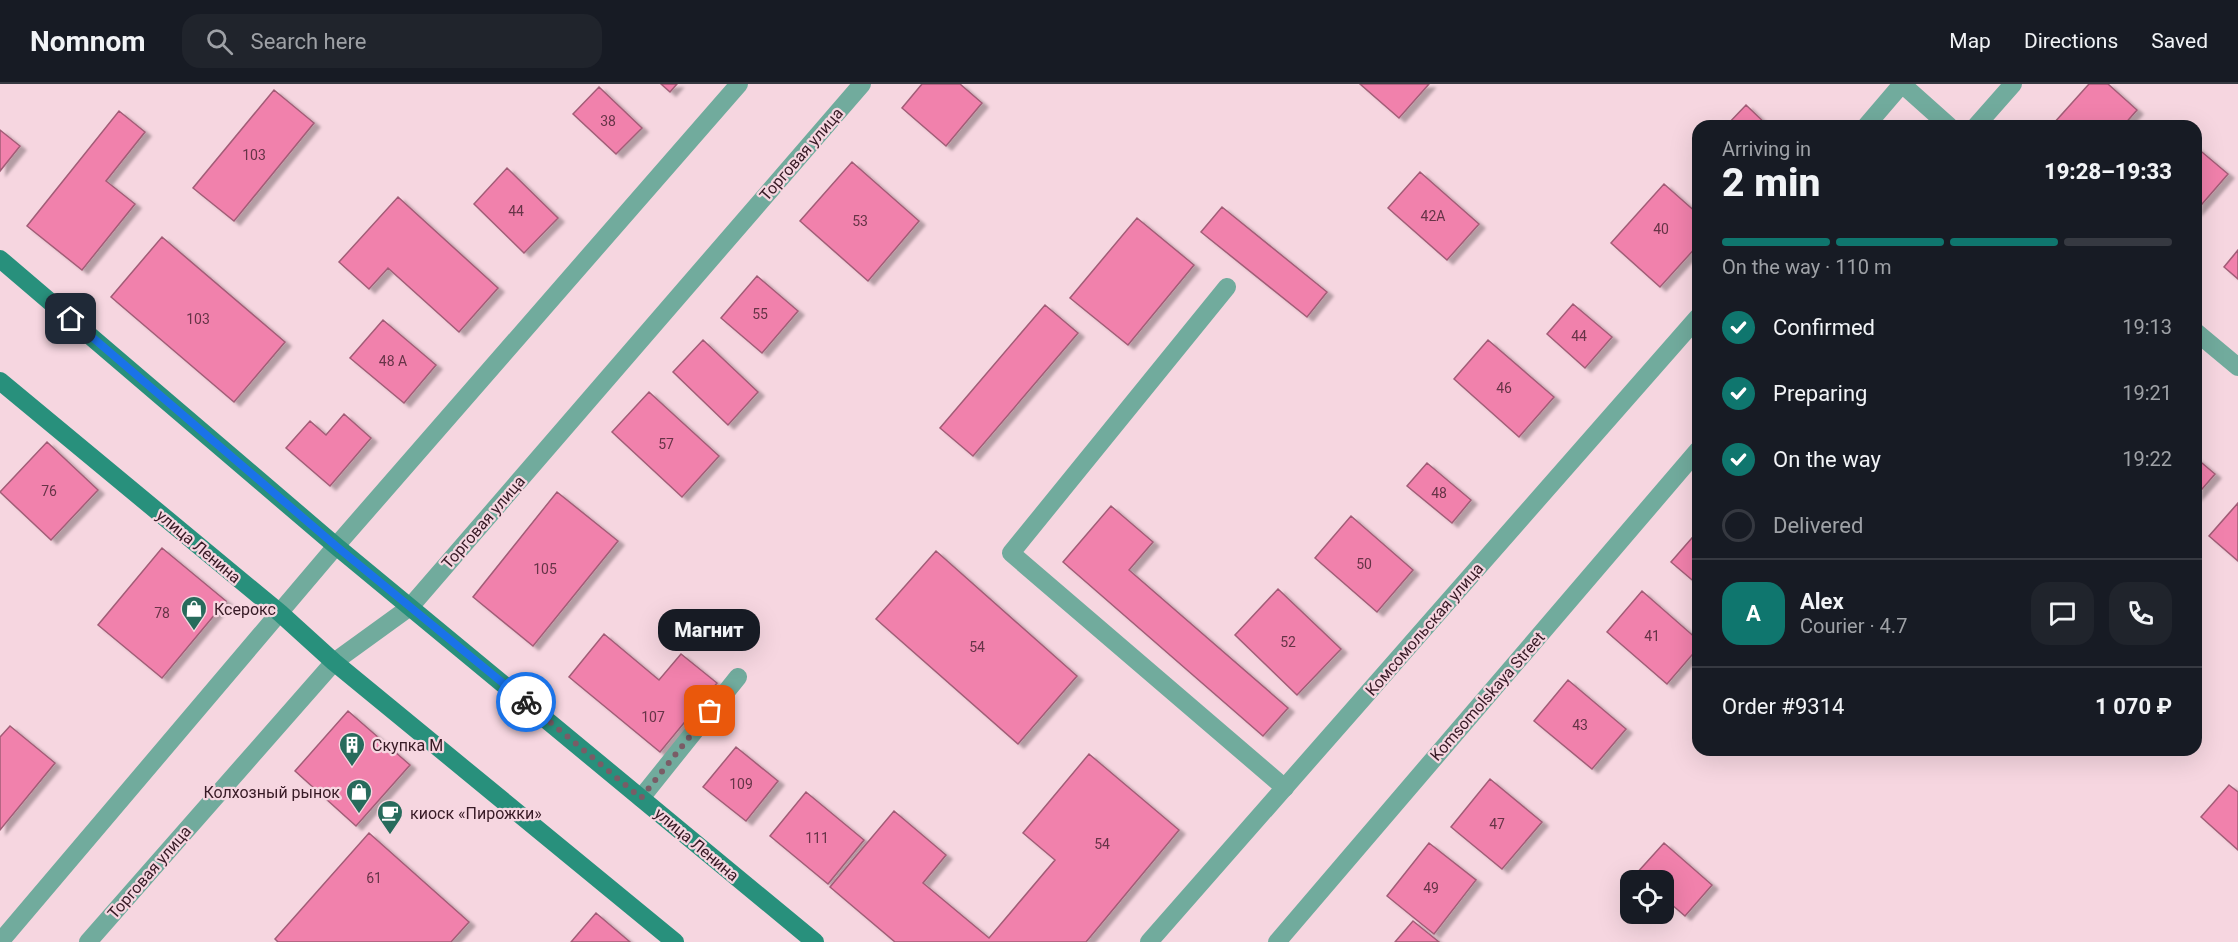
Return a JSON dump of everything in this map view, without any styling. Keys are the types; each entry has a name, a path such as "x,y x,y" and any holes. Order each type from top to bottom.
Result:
{"street":[{"path":"0,942 336,546 739,84"},
{"name":"Торговая улица","path":"88,942 334,662 410,607 862,84"},
{"path":"1871,120 1902,84 1942,120"},
{"path":"1981,120 2013,84"},
{"name":"улица Ленина","path":"0,259 336,546 815,942"},
{"path":"1227,287 1011,553 1285,788"},
{"name":"Комсомольская улица","path":"1149,942 1692,324"},
{"path":"2202,337 2238,367"},
{"name":"улица Ленина","path":"0,381 280,613 334,662 675,942"},
{"name":"Komsomolskaya Street","path":"1277,942 1692,457"},
{"path":"641,798 738,677"}],"building":[{"path":"661,84 677,84 670,92"},
{"path":"922,84 960,84 982,103 946,146 902,108"},
{"path":"1360,84 1429,84 1399,118"},
{"path":"2089,84 2108,84 2137,110 2128,120 2057,120"},
{"path":"599,87 642,128 616,154 573,114"},
{"path":"274,90 314,123 234,221 193,188"},
{"path":"1746,105 1762,120 1732,120"},
{"path":"119,111 145,132 106,181 135,204 82,270 27,226"},
{"path":"0,130 20,146 0,171"},
{"path":"2202,152 2228,174 2202,204"},
{"path":"852,162 919,221 868,281 800,221"},
{"path":"507,168 558,218 524,253 474,204"},
{"path":"1420,172 1479,224 1447,260 1388,208"},
{"path":"1664,184 1692,209 1692,252 1660,287 1611,243"},
{"path":"398,197 498,288 459,332 388,268 369,289 339,262"},
{"path":"1222,207 1327,292 1307,317 1201,232"},
{"path":"1137,218 1194,265 1128,345 1070,298"},
{"path":"162,237 285,342 234,402 111,297"},
{"path":"2238,250 2238,279 2224,267"},
{"path":"757,276 798,311 762,353 721,318"},
{"path":"1573,304 1612,337 1585,368 1547,334"},
{"path":"1045,305 1078,333 973,456 940,428"},
{"path":"383,320 436,365 404,403 350,358"},
{"path":"703,340 758,392 728,425 673,372"},
{"path":"1488,340 1554,397 1519,437 1454,379"},
{"path":"649,392 719,456 682,497 612,432"},
{"path":"344,414 371,438 330,486 286,448 310,421 326,435"},
{"path":"47,442 98,490 51,540 0,492"},
{"path":"1427,463 1471,500 1452,523 1407,486"},
{"path":"2202,463 2215,474 2202,489"},
{"path":"557,492 618,541 533,646 473,597"},
{"path":"2238,503 2238,561 2209,536"},
{"path":"1111,506 1153,542 1129,570 1288,708 1263,736 1063,562"},
{"path":"1351,516 1413,570 1377,612 1315,558"},
{"path":"1692,538 1692,580 1671,562"},
{"path":"162,548 226,601 162,678 98,625"},
{"path":"936,551 1077,676 1018,744 876,619"},
{"path":"1278,589 1341,649 1297,695 1235,635"},
{"path":"1642,591 1692,635 1692,655 1667,684 1607,632"},
{"path":"604,634 659,680 681,654 717,683 660,752 569,677"},
{"path":"1568,680 1626,729 1592,769 1534,721"},
{"name":"Скупка М","path":"348,711 410,765 356,826 295,771"},
{"path":"10,726 55,763 0,830 0,737"},
{"path":"736,747 778,781 746,821 703,787"},
{"path":"1089,754 1179,830 1086,942 895,942 830,887 894,811 946,855 923,883 989,938 1055,860 1023,833"},
{"path":"1490,779 1542,822 1502,869 1451,827"},
{"path":"2229,785 2238,792 2238,850 2201,817"},
{"path":"806,792 864,840 828,884 770,836"},
{"path":"369,833 469,922 451,942 278,942 275,939"},
{"path":"1429,843 1476,880 1434,934 1387,896"},
{"path":"1664,843 1712,885 1685,916 1674,907 1674,870 1640,870"},
{"path":"596,913 630,942 571,942"},
{"path":"1413,921 1439,942 1395,942"}],"way so far":[{"path":"526,702 641,798 710,711"}],"place":[{"name":"Ксерокс","path":"194,632"},
{"name":"Магнит","path":"710,711"},
{"name":"Скупка М","path":"352,768"},
{"name":"Колхозный рынок","path":"359,815"},
{"name":"киоск «Пирожки»","path":"390,836"}],"route":[{"path":"71,319 336,546 526,702"}]}
